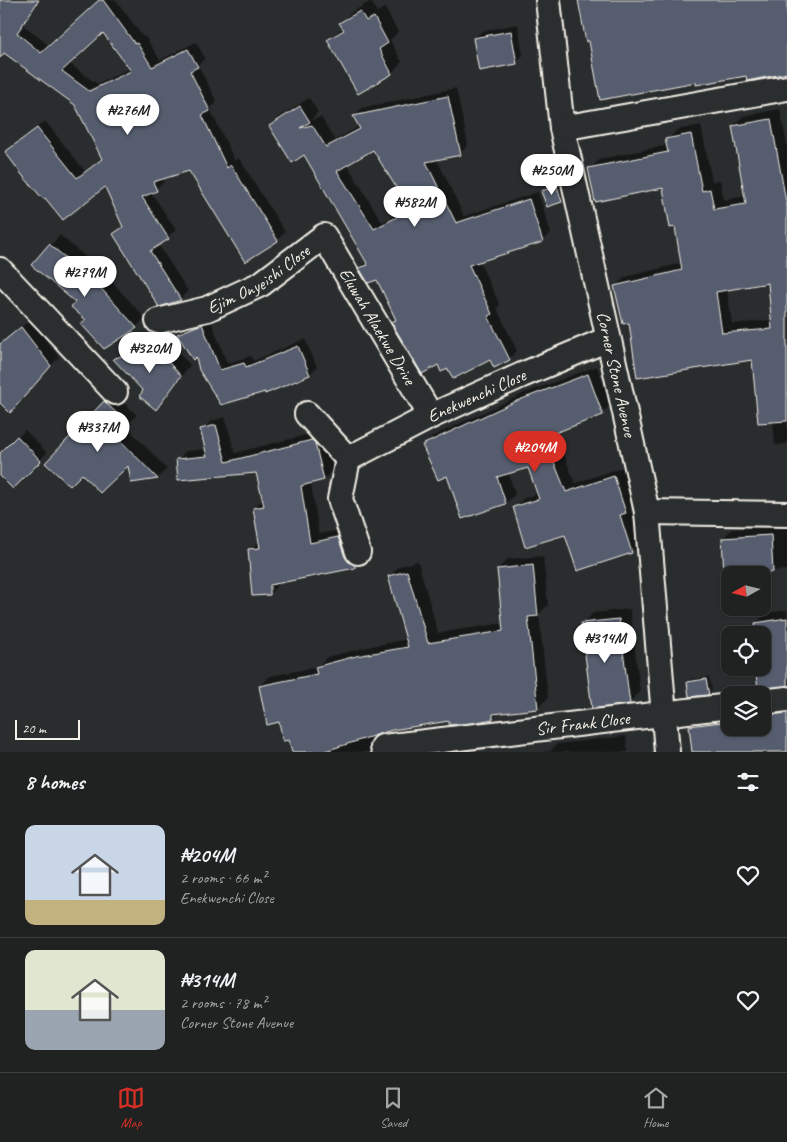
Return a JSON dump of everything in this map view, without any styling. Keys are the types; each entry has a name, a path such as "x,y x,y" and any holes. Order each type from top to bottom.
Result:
{"street":[{"name":"Corner Stone Avenue","path":"548,0 562,128 647,512 667,752"},
{"path":"562,128 787,88"},
{"name":"Ejim Onyeishi Close","path":"158,321 207,308 260,284 324,236"},
{"name":"Eluwah Alaekwe Drive","path":"324,236 431,416"},
{"path":"0,270 115,392"},
{"name":"Enekwenchi Close","path":"348,459 431,416 608,339"},
{"path":"307,414 348,459 340,499 358,552"},
{"path":"647,512 787,514"},
{"path":"771,701 787,699"},
{"name":"Sir Frank Close","path":"383,747 721,707"}],"building":[{"path":"0,0 39,0 17,33 41,53 99,0 103,0 135,44 137,43 152,67 188,49 198,67 190,71 210,111 202,115 227,168 231,165 278,241 245,262 189,171 153,182 157,191 142,197 169,239 150,251 181,300 159,307 113,234 123,227 105,187 63,220 23,176 5,152 37,128 77,178 102,159 75,105 4,53 0,58","holes":["103,33 131,71 89,91 62,71"]},
{"path":"578,0 787,0 787,73 747,81 746,76 696,85 696,82 600,100 589,41 586,42"},
{"path":"360,11 366,21 374,17 388,43 379,49 392,74 358,94 327,40 344,30 339,23"},
{"path":"511,31 517,64 479,71 473,38"},
{"path":"448,96 461,155 426,162 456,223 529,199 543,242 469,265 492,314 488,316 510,360 494,368 490,360 453,379 448,369 441,372 438,365 422,374 391,322 396,320 377,280 368,283 359,268 368,265 304,155 292,163 269,126 300,106 310,122 300,128 312,125 326,147 360,129 353,116","holes":["373,150 410,210 374,229 337,171"]},
{"path":"771,119 787,207 787,421 758,423 752,360 637,378 629,323 623,324 614,286 682,270 675,227 670,228 663,188 595,202 588,168 668,152 665,139 691,134 702,191 710,189 714,209 746,204 732,126","holes":["768,283 772,329 722,333 716,292"]},
{"path":"557,186 562,202 547,207 541,191"},
{"path":"49,244 96,283 137,328 104,349 81,324 86,320 71,307 75,302 31,265"},
{"path":"202,324 220,370 244,363 246,367 298,346 310,375 265,394 265,392 221,405 199,370 196,357 193,360 177,334"},
{"path":"21,327 51,366 10,413 0,403 0,344"},
{"path":"152,344 181,376 156,410 139,396 143,391 113,359"},
{"path":"588,374 603,415 544,437 566,492 614,476 626,513 620,515 632,553 577,571 565,535 525,547 513,507 539,499 528,468 497,477 506,504 462,519 447,476 438,480 422,445 514,402"},
{"path":"104,401 129,425 117,437 158,479 131,483 128,466 100,493 82,474 70,486 45,463"},
{"path":"216,425 226,462 312,440 315,443 324,480 301,486 310,543 338,537 345,557 355,565 355,568 270,585 270,595 252,596 248,549 260,548 253,508 264,506 256,473 178,480 176,459 207,456 200,429"},
{"path":"17,436 41,461 13,489 0,476 0,453"},
{"path":"771,535 773,572 771,572 771,566 724,566 722,538"},
{"path":"533,565 538,616 528,617 538,709 493,714 493,719 472,723 449,725 449,721 392,730 322,752 292,752 289,740 283,741 279,722 267,725 259,686 317,674 315,667 356,656 408,647 388,576 407,571 428,643 503,631 497,569"},
{"path":"787,618 787,686 771,688 771,686 758,686 756,676 771,676 771,626 755,626 755,623"},
{"path":"619,619 630,704 592,709 581,623"},
{"path":"706,679 709,695 689,697 687,682"},
{"path":"787,713 787,752 692,752 689,726 721,722 721,736 771,736 771,715"}]}
